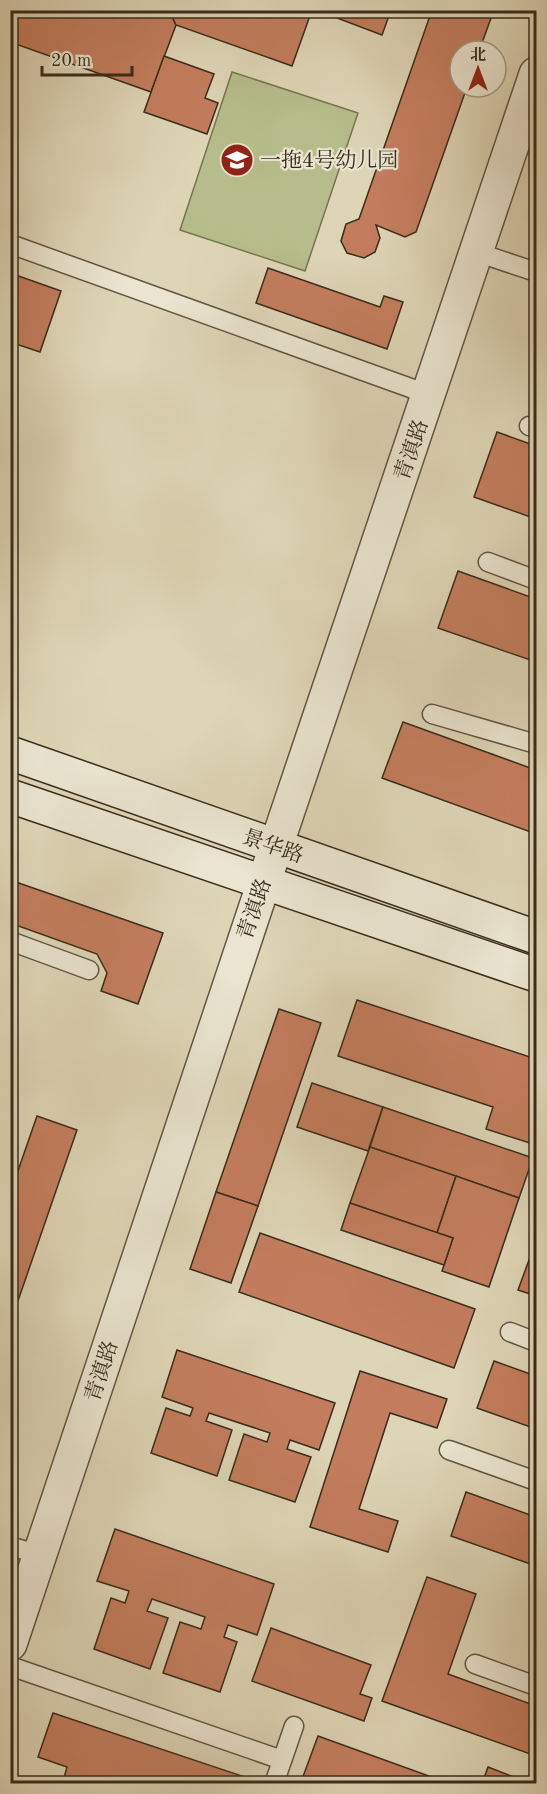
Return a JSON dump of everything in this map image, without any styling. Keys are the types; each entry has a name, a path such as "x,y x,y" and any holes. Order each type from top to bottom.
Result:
{"street":[{"name":"青滇路","path":"10,1644 25,1550 276,846 537,74"},
{"name":"景华路","path":"10,753 537,938"},
{"name":"景华路","path":"10,796 537,975"}],"lane":[{"path":"10,244 430,395"},
{"path":"476,252 537,272"},
{"path":"488,562 537,580"},
{"path":"432,714 537,744"},
{"path":"10,941 89,970"},
{"path":"510,1332 537,1342"},
{"path":"449,1450 537,1481"},
{"path":"475,1664 537,1686"},
{"path":"10,1666 282,1760"},
{"path":"274,1784 294,1726"}],"green space":[{"path":"232,72 358,113 305,271 180,230"}],"building":[{"path":"10,10 132,10 147,16 148,10 169,10 176,25 151,92 10,42"},
{"path":"169,10 312,10 292,66 176,25"},
{"path":"316,10 391,10 382,35"},
{"path":"432,10 494,10 483,39 448,39 448,99 463,99 416,232 405,237 376,225 380,238 375,252 364,258 347,253 341,241 346,224 359,219"},
{"path":"164,56 214,74 205,98 218,103 207,134 144,112"},
{"path":"268,268 380,307 384,296 403,302 387,349 256,303"},
{"path":"10,273 61,291 40,352 10,342"},
{"path":"497,432 536,446 536,519 474,497"},
{"path":"458,571 536,599 536,662 438,628"},
{"path":"403,722 536,770 536,834 382,778"},
{"path":"10,880 163,933 138,1004 101,991 107,973 97,954 10,923"},
{"path":"357,1000 536,1059 536,1145 486,1129 493,1107 338,1056"},
{"path":"279,1009 321,1023 258,1206 216,1192"},
{"path":"312,1083 383,1107 368,1151 297,1127"},
{"path":"383,1107 533,1158 519,1198 370,1147"},
{"path":"37,1116 77,1130 10,1324 10,1194"},
{"path":"370,1147 456,1176 437,1233 350,1203"},
{"path":"456,1176 519,1198 489,1287 442,1271 453,1238 437,1233"},
{"path":"216,1192 258,1206 231,1283 190,1269"},
{"path":"350,1203 453,1238 444,1265 341,1230"},
{"path":"260,1233 475,1309 454,1368 239,1292"},
{"path":"536,1241 536,1296 518,1290"},
{"path":"177,1350 335,1403 319,1450 290,1440 287,1449 311,1457 295,1502 229,1480 244,1434 267,1442 270,1433 209,1413 206,1421 232,1430 217,1476 151,1453 166,1408 190,1416 193,1408 162,1397"},
{"path":"494,1361 536,1376 536,1429 477,1408"},
{"path":"360,1371 447,1399 437,1428 390,1413 359,1509 398,1521 388,1552 310,1527"},
{"path":"466,1492 536,1517 536,1566 451,1536"},
{"path":"115,1529 274,1584 257,1635 228,1625 224,1637 237,1642 220,1692 163,1673 180,1622 201,1629 205,1617 152,1599 147,1611 168,1618 150,1669 94,1649 111,1598 125,1603 129,1591 97,1581"},
{"path":"427,1577 476,1594 448,1674 536,1706 536,1756 382,1701"},
{"path":"271,1628 371,1665 360,1694 372,1698 364,1721 252,1681"},
{"path":"53,1713 257,1781 256,1784 80,1784 64,1778 67,1767 38,1757"},
{"path":"318,1736 451,1784 301,1782"},
{"path":"488,1767 532,1784 482,1784"}],"place":[{"name":"一拖4号幼儿园","path":"237,160"}]}
